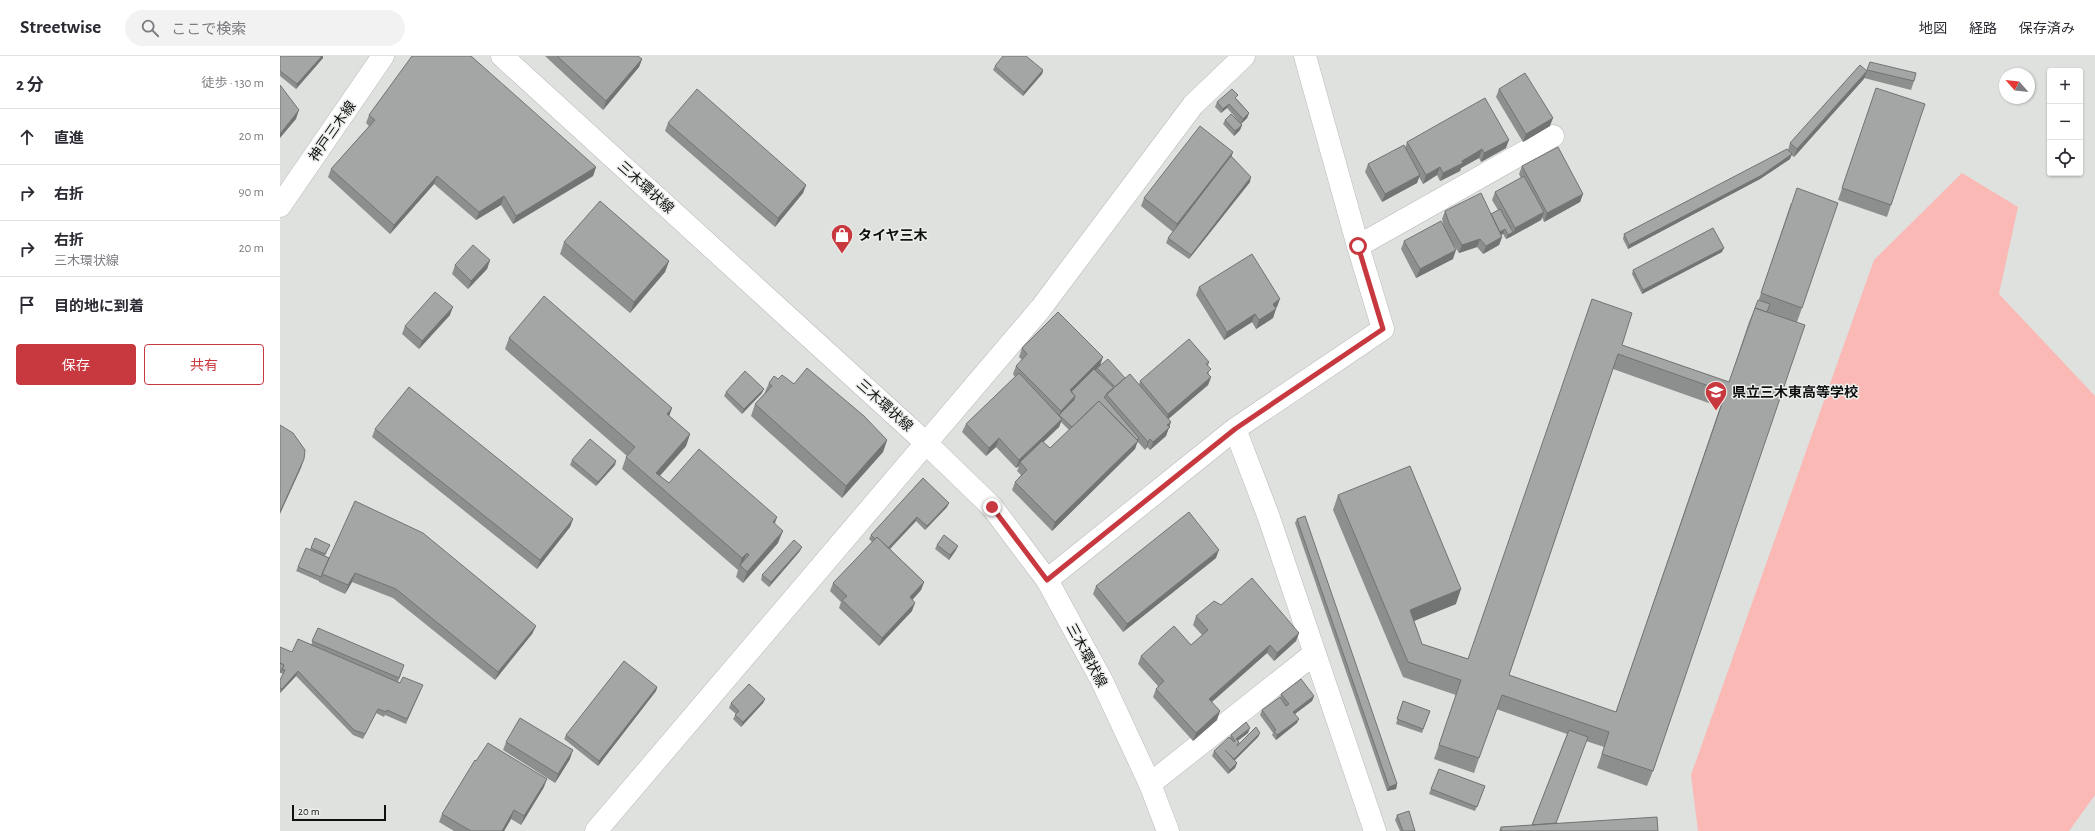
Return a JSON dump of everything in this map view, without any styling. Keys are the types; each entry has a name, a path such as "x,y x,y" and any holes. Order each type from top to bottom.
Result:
{"street":[{"name":"神戸三木線","path":"280,206 383,56"},
{"name":"三木環状線","path":"502,56 926,443 992,507 1047,580 1102,681 1150,784 1168,831"},
{"path":"597,831 1041,308 1193,105 1244,56"},
{"path":"1047,580 1235,429 1383,329 1358,246 1305,56"},
{"path":"1358,246 1553,136"},
{"path":"1235,429 1268,514 1375,831"},
{"path":"1150,784 1315,653"}],"shaded area":[{"path":"1962,173 2018,207 1999,294 2095,396 2095,795 2069,831 1698,831 1691,775 1874,260"}],"building":[{"path":"280,56 322,56 297,84 280,71"},
{"path":"412,56 471,56 596,167 516,216 504,196 479,212 437,176 394,225 331,169 375,120 369,115"},
{"path":"557,56 638,56 642,59 606,101"},
{"path":"1003,56 1026,56 1043,70 1024,92 995,66"},
{"path":"1870,62 1916,73 1914,81 1867,70"},
{"path":"1860,65 1867,71 1797,149 1790,143"},
{"path":"1525,73 1553,118 1526,134 1499,89"},
{"path":"280,85 299,110 280,134"},
{"path":"1876,88 1925,104 1891,205 1842,188"},
{"path":"697,89 806,185 778,218 668,123"},
{"path":"1232,89 1238,95 1235,98 1249,113 1243,119 1229,104 1223,109 1217,102"},
{"path":"1485,98 1509,140 1484,153 1482,149 1462,161 1463,163 1443,173 1440,167 1426,175 1407,142"},
{"path":"1231,114 1242,125 1235,131 1225,120"},
{"path":"1200,126 1233,152 1177,224 1144,198"},
{"path":"1404,145 1420,175 1385,194 1368,164"},
{"path":"1558,147 1583,194 1547,213 1522,166"},
{"path":"1787,149 1792,154 1762,175 1629,245 1624,234"},
{"path":"1231,156 1251,177 1191,255 1168,238"},
{"path":"1524,176 1544,212 1515,228 1495,192"},
{"path":"1797,188 1838,203 1802,308 1761,293"},
{"path":"1481,193 1502,237 1486,246 1480,239 1462,245 1449,223 1445,211"},
{"path":"600,201 669,261 634,302 564,242"},
{"path":"1500,209 1513,232 1508,235 1505,229 1500,232 1491,214"},
{"path":"1441,221 1456,250 1420,269 1404,241"},
{"path":"1713,228 1724,248 1643,290 1633,270"},
{"path":"473,245 490,260 471,281 455,265"},
{"path":"1252,254 1280,299 1273,304 1276,309 1259,320 1255,314 1227,332 1199,287"},
{"path":"435,292 453,307 422,341 405,326"},
{"path":"544,296 672,408 667,414 690,434 656,473 669,483 699,449 777,517 773,522 783,531 747,572 740,565 749,555 747,553 742,558 626,457 635,447 509,338"},
{"path":"1592,299 1632,313 1622,345 1729,382 1755,308 1805,325 1653,771 1602,754 1609,732 1502,695 1479,758 1439,745 1461,680 1408,662 1338,495 1410,466 1461,589 1410,610 1422,644 1468,659","holes":["1618,354 1726,392 1616,712 1509,675"]},
{"path":"1758,300 1770,304 1767,312 1755,308"},
{"path":"1058,312 1103,357 1070,390 1075,396 1061,411 1016,366 1027,354 1022,348"},
{"path":"1189,339 1209,362 1206,364 1211,369 1207,373 1211,377 1168,414 1140,381"},
{"path":"1108,359 1125,378 1115,387 1097,368"},
{"path":"807,368 864,416 887,440 846,486 755,404 772,386 769,383 774,376 778,379 782,375 794,384"},
{"path":"1094,369 1114,388 1104,397 1139,438 1137,440 1099,401 1072,427 1059,415 1074,400 1075,396 1071,392"},
{"path":"745,371 764,389 744,409 726,392"},
{"path":"1019,373 1062,419 1019,460 999,438 989,448 966,424"},
{"path":"1130,374 1171,422 1167,425 1170,427 1153,442 1150,439 1148,442 1106,394"},
{"path":"409,387 573,519 540,560 375,429"},
{"path":"1099,401 1138,441 1055,522 1015,482 1027,470 1020,462 1042,441 1050,448"},
{"path":"280,425 293,433 305,450 304,459 280,512"},
{"path":"590,439 616,461 598,482 572,460"},
{"path":"923,478 949,503 927,526 917,517 888,548 877,537 875,539 871,535"},
{"path":"355,501 423,533 536,626 498,672 396,589 355,573 348,585 322,574"},
{"path":"1189,512 1219,550 1127,624 1096,586"},
{"path":"1305,516 1397,784 1389,787 1297,519"},
{"path":"944,535 958,546 950,555 937,545"},
{"path":"877,537 924,582 910,597 915,603 882,638 842,600 847,596 833,583"},
{"path":"315,538 330,545 325,554 311,548"},
{"path":"794,540 802,547 771,582 762,575"},
{"path":"306,548 329,558 321,577 298,567"},
{"path":"1252,578 1299,633 1277,653 1270,645 1209,699 1220,711 1196,733 1156,689 1164,681 1141,656 1174,626 1191,645 1208,630 1196,616 1214,601 1221,605"},
{"path":"318,628 404,665 399,678 312,641"},
{"path":"298,639 400,683 403,677 423,685 407,719 387,710 386,712 378,709 365,734 354,730 298,671 282,689 280,688 280,680 285,670 282,669 284,665 280,663 280,647 292,652"},
{"path":"624,661 657,687 599,761 566,735"},
{"path":"280,663 284,665 280,673"},
{"path":"1301,679 1314,696 1293,712 1299,719 1277,735 1274,731 1276,730 1262,710 1280,697 1286,706 1289,704 1281,694"},
{"path":"749,684 765,699 743,722 735,715 739,711 731,703"},
{"path":"1403,701 1430,711 1423,729 1397,719"},
{"path":"520,718 573,750 558,774 506,742"},
{"path":"1246,722 1250,728 1236,739 1239,742 1237,746 1256,727 1260,733 1234,759 1225,750 1237,763 1230,770 1214,751 1229,737 1234,742 1235,741 1231,735"},
{"path":"1569,730 1588,737 1556,823 1532,825"},
{"path":"488,743 547,779 524,816 514,810 502,831 471,831 442,814 475,760 476,761"},
{"path":"1439,769 1485,786 1477,807 1431,789"},
{"path":"1409,811 1415,831 1403,831 1397,815"},
{"path":"1657,817 1658,831 1501,831 1501,827"}],"place":[{"name":"タイヤ三木","path":"842,254"},
{"name":"県立三木東高等学校","path":"1716,412"}],"route":[{"path":"992,507 1047,580 1235,429 1383,329 1358,246"}]}
